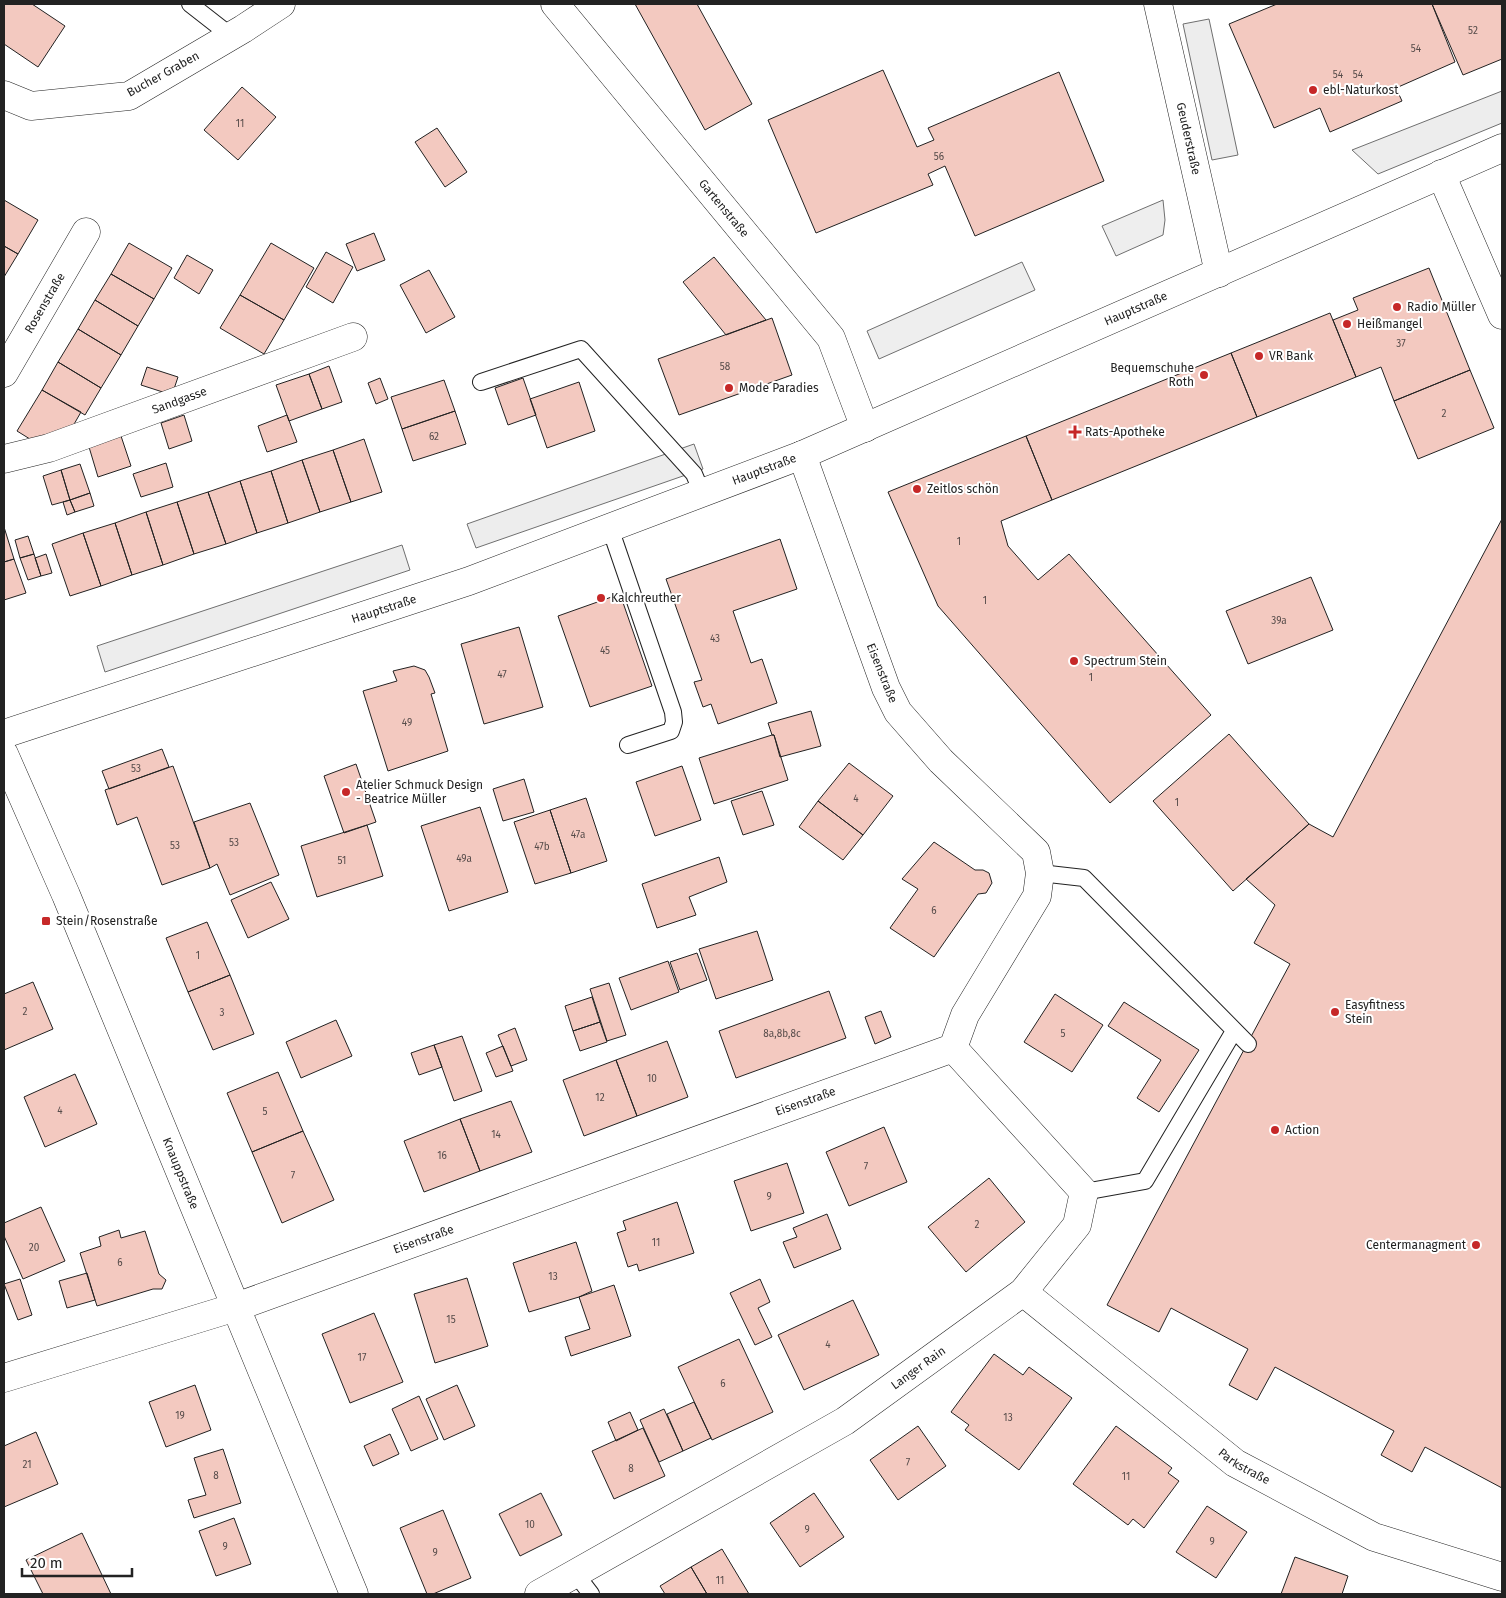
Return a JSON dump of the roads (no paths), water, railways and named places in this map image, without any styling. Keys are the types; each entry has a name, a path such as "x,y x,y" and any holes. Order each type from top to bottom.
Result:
{"street":[{"name":"Bucher Graben","path":"4,95 31,106 129,96 281,4"},
{"name":"Gartenstraße","path":"555,4 831,338 865,428"},
{"name":"Geuderstraße","path":"1158,4 1219,273"},
{"name":"Hauptstraße","path":"4,734 469,581 802,455 1502,148"},
{"path":"1440,174 1502,315"},
{"name":"Rosenstraße","path":"4,373 86,232"},
{"name":"Sandgasse","path":"4,459 49,448 353,337"},
{"name":"Eisenstraße","path":"4,1378 236,1307 953,1048 965,1015 1037,896 1040,873 1036,852 941,761 898,712 886,688 802,455"},
{"name":"Knauppstraße","path":"4,754 70,904 354,1594"},
{"path":"953,1048 1084,1192"},
{"name":"Langer Rain","path":"539,1594 583,1584 844,1421 1023,1292 1077,1226 1084,1192"},
{"name":"Parkstraße","path":"1023,1292 1235,1463 1374,1537 1502,1577"}],"lane":[{"path":"190,4 231,36"},
{"path":"481,382 581,349 694,474 702,493"},
{"path":"610,528 673,712 674,722 671,731 628,745"},
{"path":"1040,873 1084,878 1248,1044"},
{"path":"1084,1192 1144,1181 1234,1031"}],"place":[{"name":"ebl-Naturkost","path":"1313,90"},
{"name":"Radio Müller","path":"1397,307"},
{"name":"Heißmangel","path":"1347,324"},
{"name":"VR Bank","path":"1259,356"},
{"name":"Bequemschuhe Roth","path":"1204,375"},
{"name":"Mode Paradies","path":"729,388"},
{"name":"Rats-Apotheke","path":"1075,432"},
{"name":"Zeitlos schön","path":"917,489"},
{"name":"Kalchreuther","path":"601,598"},
{"name":"Spectrum Stein","path":"1074,661"},
{"name":"Atelier Schmuck Design - Beatrice Müller","path":"346,792"},
{"name":"Stein/Rosenstraße","path":"46,921"},
{"name":"Easyfitness Stein","path":"1335,1012"},
{"name":"Action","path":"1275,1130"},
{"name":"Centermanagment","path":"1476,1245"}]}
